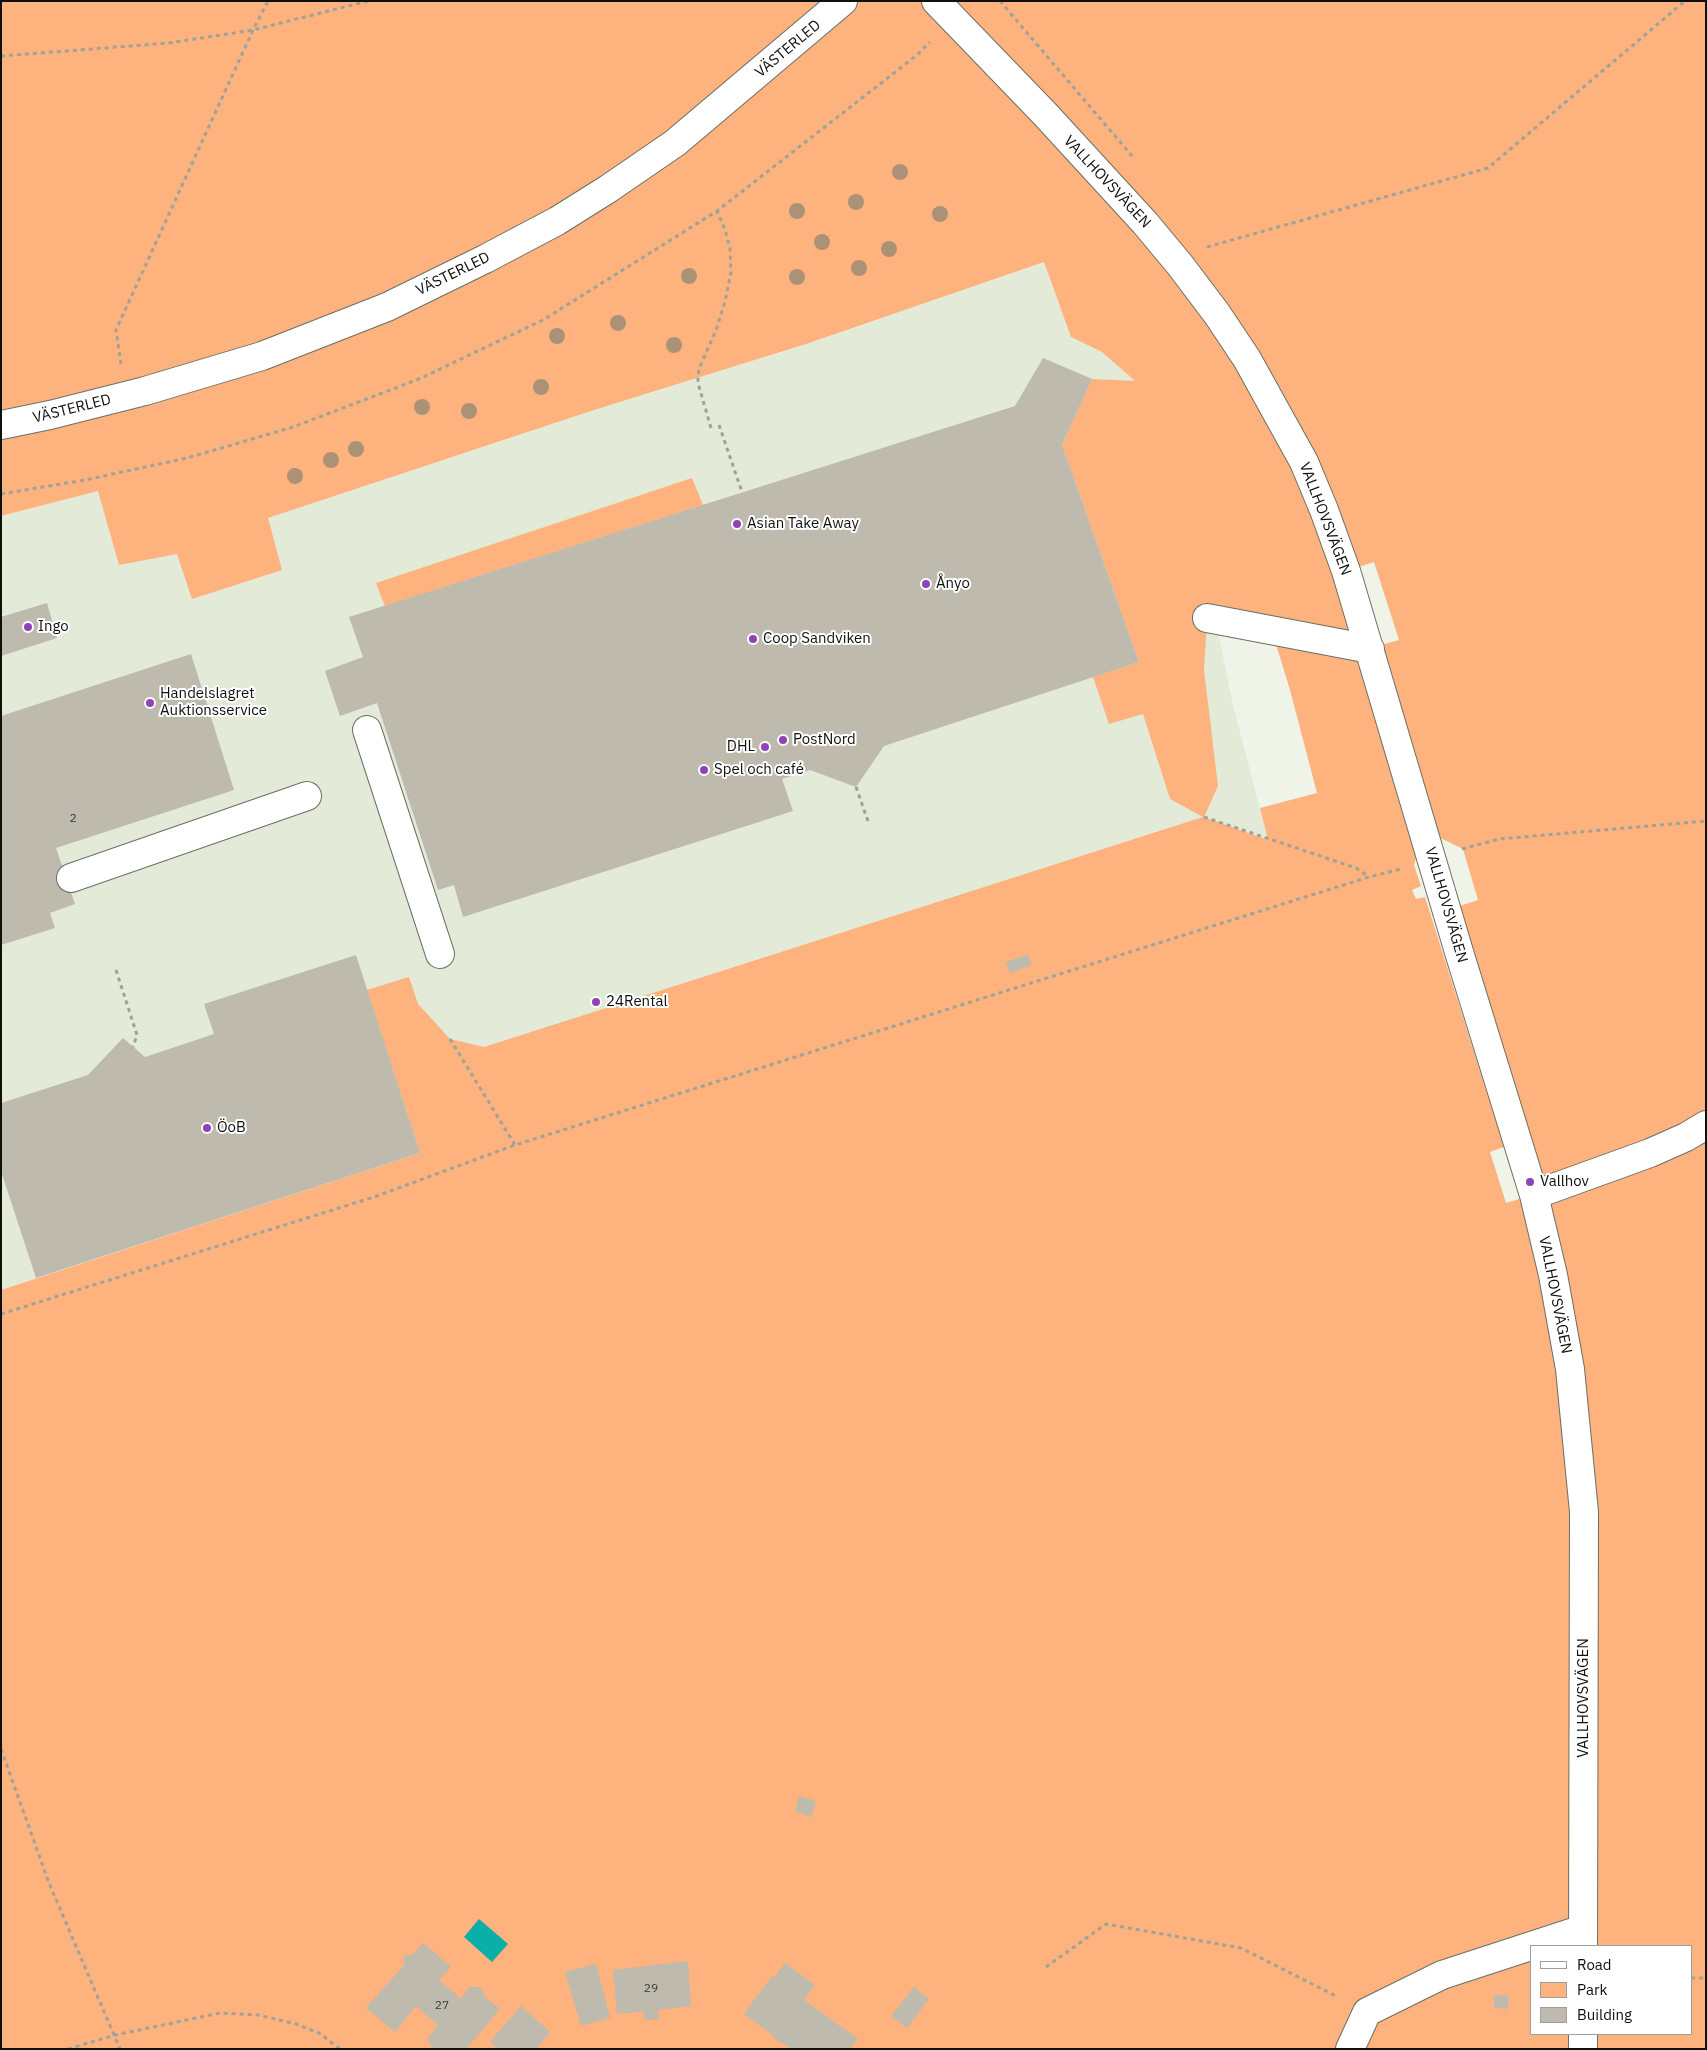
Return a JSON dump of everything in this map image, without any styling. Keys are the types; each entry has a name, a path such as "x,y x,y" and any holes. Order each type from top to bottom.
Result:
{"street":[{"name":"VÄSTERLED","path":"1,426 125,396 262,356 387,307 485,259 557,221 676,143 843,1"},
{"name":"VALLHOVSVÄGEN","path":"945,10 1145,223 1199,289 1252,368 1304,462 1324,510 1370,649 1534,1195 1553,1275 1570,1369 1584,1512 1583,1937"},
{"path":"1207,618 1370,649"},
{"path":"367,730 440,954"},
{"path":"71,878 307,796"},
{"path":"1534,1195 1650,1153 1706,1126"},
{"path":"1553,1945 1583,1937"},
{"path":"1350,2049 1367,2012 1442,1975 1530,1951"},
{"path":"1583,2035 1583,2049"}],"path":[{"path":"125,396 116,330 268,1"},
{"path":"1,56 169,43 253,30 368,1"},
{"path":"1205,248 1488,168 1685,1"},
{"path":"1,494 121,472 196,455 310,421 419,379 543,320 717,210 917,54 945,10"},
{"path":"711,428 698,383 699,368 716,330 725,302 731,272 730,248 726,230 717,210"},
{"path":"719,425 742,492"},
{"path":"856,787 868,821"},
{"path":"1204,817 1356,868 1369,877"},
{"path":"1,1314 374,1197 514,1144 1369,877 1432,860 1463,848 1498,839 1706,821"},
{"path":"116,970 137,1035 133,1047"},
{"path":"450,1039 514,1144"},
{"path":"1,1749 48,1883 120,2049"},
{"path":"1046,1967 1106,1924 1241,1948 1367,2012"},
{"path":"1692,1978 1706,1978"},
{"path":"68,2049 114,2036 220,2013 258,2015 296,2024 319,2033 340,2049"}],"shaded area":[{"path":"1044,262 1071,337 1102,352 1135,381 1213,608 1233,705 1268,840 420,1153 1,1290 1,516 98,491 268,518 594,410 806,344"}],"green space":[{"path":"1,1 1706,1 1706,2049 1,2049 1,1290 420,1153 367,990 409,977 418,1004 450,1039 484,1047 1203,817 1170,799 1143,714 1109,724 1093,677 1139,662 1062,445 1092,379 1135,381 1102,352 1071,337 1044,262 806,344 594,410 268,518 282,570 192,599 177,554 119,565 98,491 1,516","holes":["1374,562 1399,640 1370,648 1346,571","1207,619 1272,631 1290,690 1317,793 1260,808 1268,840 1204,817 1218,786 1204,670","1424,830 1463,849 1478,900 1447,910 1533,1195 1506,1203 1490,1152 1504,1147 1425,897 1416,899 1412,890 1421,886 1414,865"]},
{"path":"692,478 703,505 385,606 376,583"}],"water":[{"path":"479,1919 508,1944 492,1962 464,1937"}],"building":[{"path":"1043,358 1092,379 1062,445 1139,662 884,746 856,787 810,770 782,779 793,811 463,917 454,885 438,890 377,703 340,716 325,671 363,657 349,617 1015,406"},
{"name":"Ingo","path":"47,603 57,638 1,656 1,617"},
{"path":"191,654 234,790 56,848 75,904 50,913 55,928 1,945 1,716"},
{"path":"1028,954 1032,965 1010,973 1006,962"},
{"name":"ÖoB","path":"356,955 420,1153 36,1278 1,1171 1,1103 88,1075 123,1038 145,1057 214,1034 204,1004"},
{"path":"799,1796 816,1801 811,1817 795,1811"},
{"path":"423,1943 451,1967 439,1980 461,1999 469,1987 479,1987 485,1997 500,2009 466,2049 434,2049 427,2039 438,2025 416,2006 395,2032 366,2008 404,1965 404,1956 412,1955"},
{"path":"688,1961 691,2006 658,2010 659,2019 644,2020 643,2011 617,2014 613,1970"},
{"path":"785,1963 815,1985 804,2000 858,2039 850,2049 792,2049 775,2039 774,2036 744,2014 772,1976 774,1978"},
{"path":"596,1964 610,2018 581,2026 565,1972"},
{"path":"914,1987 929,1999 907,2028 891,2016"},
{"path":"1494,1995 1508,1995 1508,2009 1494,2008"},
{"path":"521,2006 550,2032 536,2049 498,2049 490,2042"}],"place":[{"name":"Asian Take Away","path":"737,524"},
{"name":"Ånyo","path":"926,584"},
{"name":"Ingo","path":"28,627"},
{"name":"Coop Sandviken","path":"753,639"},
{"name":"Handelslagret Auktionsservice","path":"150,703"},
{"name":"PostNord","path":"783,740"},
{"name":"DHL","path":"765,747"},
{"name":"Spel och café","path":"704,770"},
{"name":"24Rental","path":"596,1002"},
{"name":"ÖoB","path":"207,1128"},
{"name":"Vallhov","path":"1530,1182"}]}
